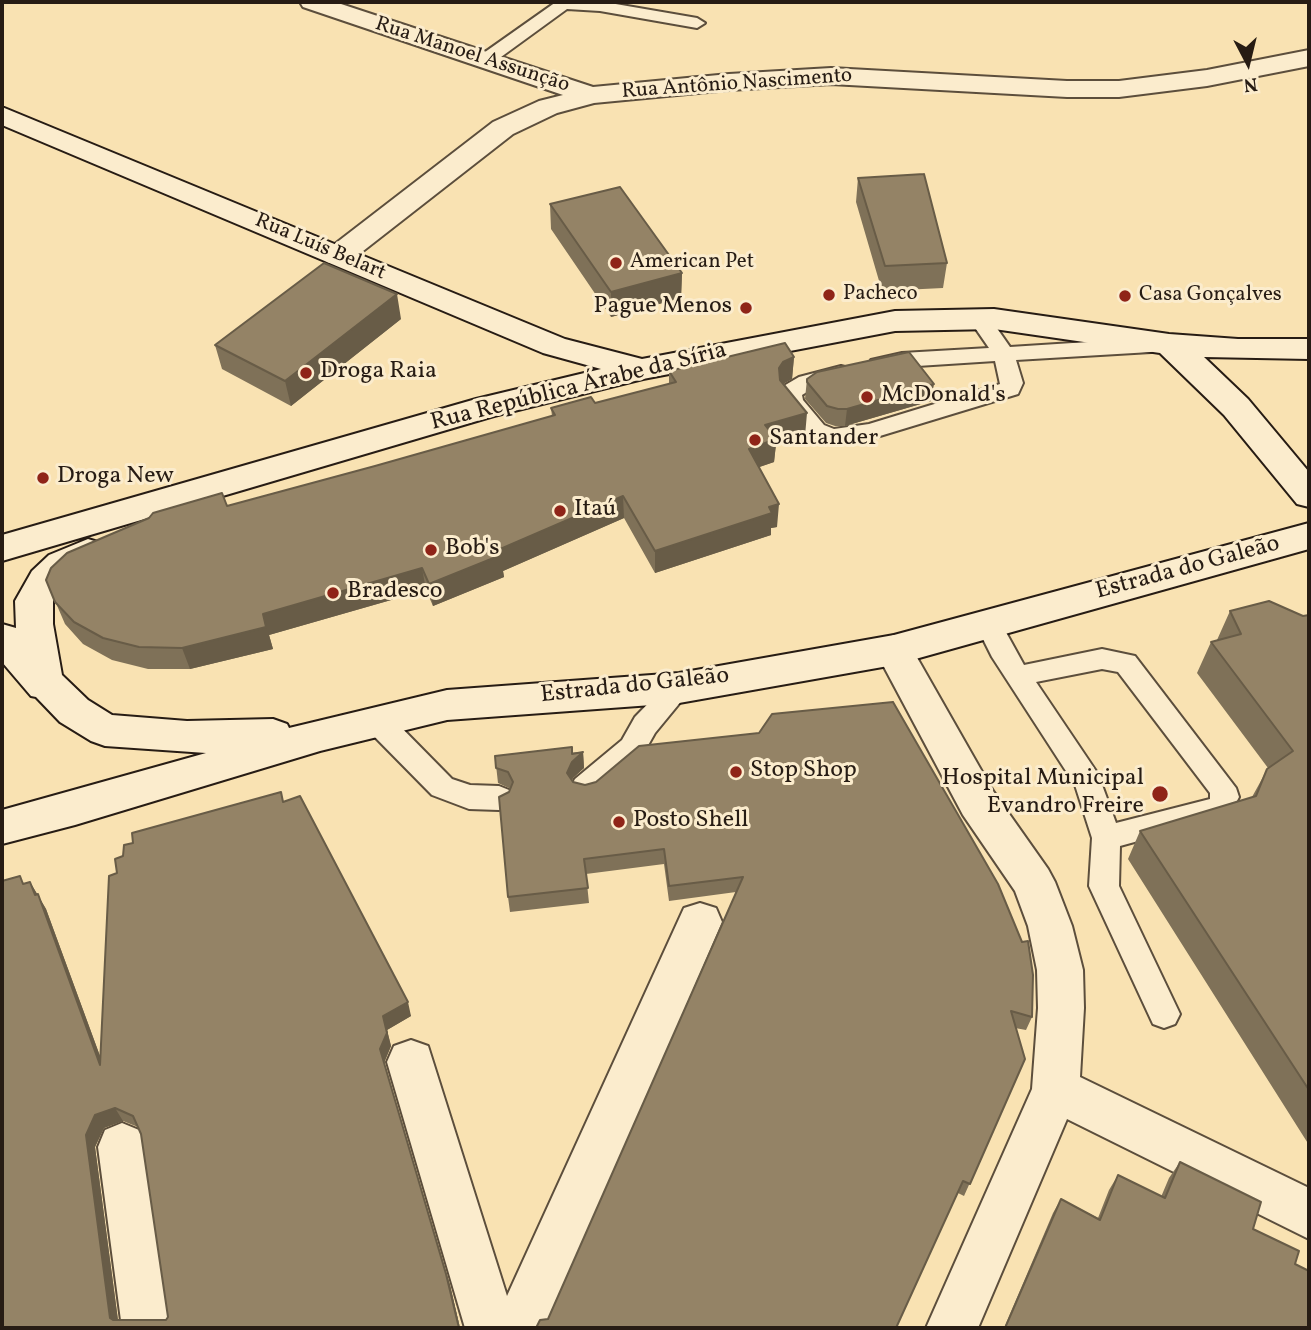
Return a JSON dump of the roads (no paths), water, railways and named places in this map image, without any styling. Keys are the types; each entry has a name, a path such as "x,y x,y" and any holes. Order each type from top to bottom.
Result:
{"street":[{"name":"Rua Manoel Assunção","path":"312,2 593,95"},
{"path":"356,17 379,2"},
{"name":"Rua Antônio Nascimento","path":"338,256 503,128 548,107 593,95 729,82 831,76 1067,89 1119,89 1208,78 1309,58"},
{"name":"Rua Luís Belart","path":"2,115 554,346 643,369"},
{"name":"Rua República Árabe da Síria","path":"2,548 488,407 643,369 895,321 980,319 1169,344"},
{"path":"1169,344 1238,349 1309,349"},
{"path":"1169,344 1236,407 1309,495"},
{"path":"45,685 34,624 34,601 45,580 62,564 296,464"},
{"name":"Estrada do Galeão","path":"2,827 320,735 447,705 679,688 894,650 1309,536"},
{"path":"894,650 978,803 1033,882 1050,926 1060,970 1056,1089 951,1328"},
{"path":"7,652 74,711 105,730 187,737 320,735"},
{"path":"520,1328 700,922"},
{"path":"411,1062 491,1328"},
{"path":"1056,1089 1309,1214"},
{"path":"122,1147 148,1328"}],"lane":[{"path":"484,61 557,7 566,4 600,6 697,23"},
{"path":"980,319 1003,353 1012,383 1010,389 854,435 832,437 816,430 792,402 790,392 819,378 902,360 1003,353 1169,344"},
{"path":"988,623 1004,657 1088,782 1107,838 1104,886 1164,1014"},
{"path":"1018,676 1102,659 1126,663 1222,788 1225,797 1219,808 1107,838"},
{"path":"585,787 632,748 645,724 679,688"},
{"path":"377,721 442,787 470,797 499,798"}],"place":[{"name":"American Pet","path":"616,263"},
{"name":"Pacheco","path":"829,295"},
{"name":"Casa Gonçalves","path":"1125,296"},
{"name":"Pague Menos","path":"746,308"},
{"name":"Droga Raia","path":"306,373"},
{"name":"McDonald's","path":"867,397"},
{"name":"Santander","path":"755,440"},
{"name":"Droga New","path":"43,478"},
{"name":"Itaú","path":"560,511"},
{"name":"Bob's","path":"431,550"},
{"name":"Bradesco","path":"333,593"},
{"name":"Stop Shop","path":"736,772"},
{"name":"Hospital Municipal Evandro Freire","path":"1160,794"},
{"name":"Posto Shell","path":"619,822"}]}
